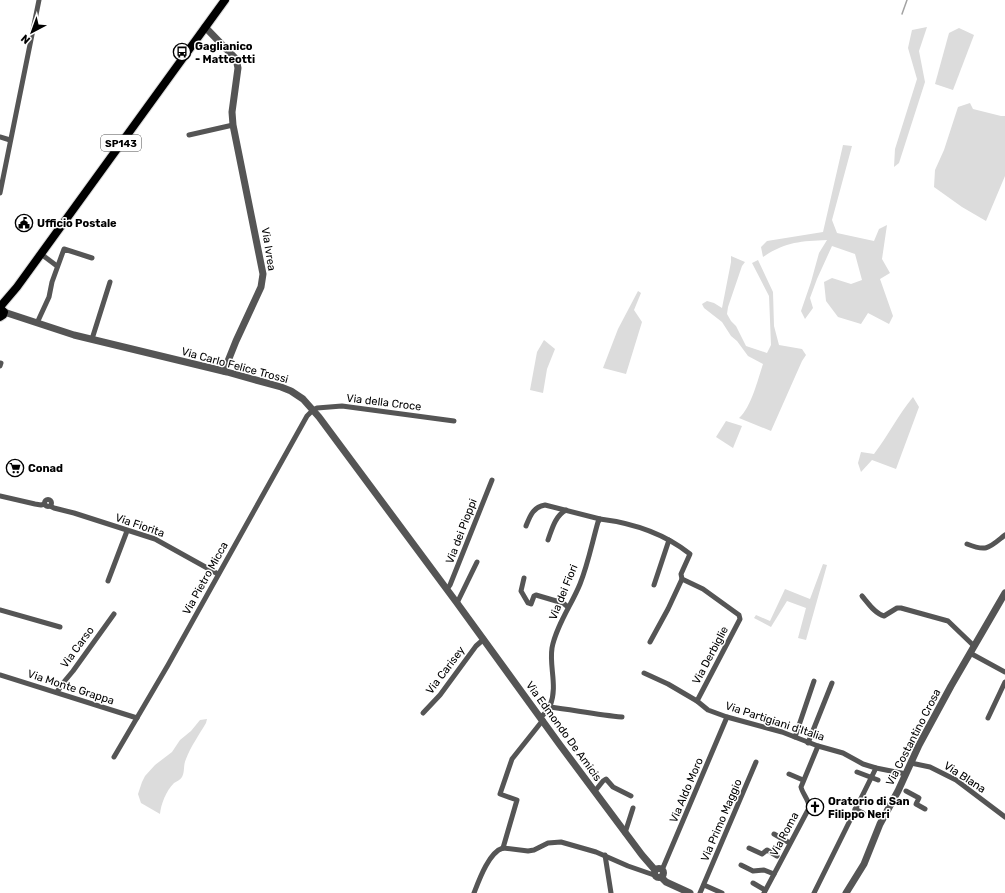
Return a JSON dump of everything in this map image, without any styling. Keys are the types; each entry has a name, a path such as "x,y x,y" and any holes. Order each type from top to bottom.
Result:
{"main road":[{"name":"SP143","path":"1,311 225,0"}],"street":[{"path":"0,193 39,0"},
{"name":"Via Ivrea","path":"205,27 236,59 238,68 232,112 233,125 263,274 261,287 224,371"},
{"path":"189,135 233,125"},
{"path":"0,137 10,140"},
{"path":"37,323 49,297 57,266 64,249 92,258"},
{"path":"41,254 57,266"},
{"path":"92,339 110,282"},
{"name":"Via Carlo Felice Trossi","path":"1,311 55,330 224,371 291,391 303,399 313,410 417,550"},
{"name":"Via della Croce","path":"313,410 323,407 342,406 454,421"},
{"name":"Via Pietro Micca","path":"114,757 168,665 307,416 313,410"},
{"name":"Via dei Pioppi","path":"447,589 450,586 492,480"},
{"name":"Via Fiorita","path":"0,496 41,505 45,504 45,501 49,500 51,502 50,506 54,508 155,539 218,574"},
{"path":"526,526 534,509 545,505 647,530 676,543 690,554 681,574 682,579 650,642"},
{"path":"548,540 556,519 560,513 566,510"},
{"name":"Via dei Fiori","path":"550,707 554,679 551,656 552,647 568,607 580,584 600,519"},
{"path":"108,581 127,531"},
{"path":"968,544 981,549 986,548 1005,535"},
{"path":"654,585 669,540"},
{"name":"Via Edmondo De Amicis","path":"417,550 642,855 666,882 690,893"},
{"path":"457,603 477,562"},
{"path":"524,578 520,591 528,603 531,604 534,596 536,595 563,603 568,607"},
{"name":"Via Derbiglie","path":"682,579 703,589 739,615 740,619 697,701"},
{"name":"Via Costantino Crosa","path":"846,893 864,864 880,824 902,789 910,763 931,722 1005,593"},
{"path":"862,596 876,611 884,616 897,608 901,608 948,621 974,646"},
{"path":"0,610 60,628"},
{"name":"Via Carso","path":"57,692 114,614"},
{"name":"Via Carisey","path":"423,713 440,695 476,646 484,639"},
{"path":"970,654 1005,672"},
{"name":"Via Partigiani d'Italia","path":"644,673 668,684 697,701 708,710 727,717 782,732 808,743 843,753 862,764 906,774"},
{"name":"Via Monte Grappa","path":"0,675 137,718"},
{"path":"795,737 814,681"},
{"path":"988,718 1005,682"},
{"path":"808,743 832,683"},
{"path":"503,848 517,800 500,794 512,759 550,707 622,717"},
{"name":"Via Aldo Moro","path":"658,873 727,717"},
{"path":"789,774 803,780 818,746"},
{"name":"Via Primo Maggio","path":"700,893 756,762"},
{"name":"Via Blana","path":"910,763 930,767 956,780 1005,817"},
{"path":"814,893 876,768"},
{"path":"857,772 878,780"},
{"path":"595,791 606,779 613,787 631,796"},
{"name":"Via Roma","path":"753,883 764,892 774,874 780,858 809,808 809,804 802,794 801,787 803,780"},
{"path":"902,789 919,798 916,804 925,809"},
{"path":"625,832 633,808"},
{"path":"856,809 863,813 862,815"},
{"path":"774,834 790,843"},
{"path":"475,891 489,861 495,852 503,848 528,851 534,850 548,843 561,842 605,855 628,866 658,873"},
{"path":"749,848 762,854 767,850 780,858"},
{"path":"605,855 611,893"},
{"name":"Via Roma","path":"741,865 753,871 764,870 774,874"},
{"path":"704,885 722,893"}],"shaded area":[{"path":"927,27 919,51 925,82 899,163 894,167 895,149 917,79 908,48 912,30"},
{"path":"959,28 974,35 953,90 935,84 949,33"},
{"path":"970,103 973,109 1005,116 1005,176 986,221 962,207 934,187 935,170 944,150 958,107"},
{"path":"843,145 852,146 832,220 837,233 874,241 879,229 887,225 882,259 890,273 880,279 893,316 889,324 868,313 861,324 838,317 826,301 824,282 832,278 851,284 862,280 855,254 832,246 810,298 813,308 805,319 801,311 819,253 827,240 786,245 763,257 761,247 767,241 823,232"},
{"path":"731,256 745,262 742,266 727,314 736,326 746,346 767,353 771,345 769,296 752,263 758,260 773,292 774,326 779,345 802,349 806,355 771,431 739,418 751,400 763,364 748,356 737,341 731,336 722,322 704,308 702,304 707,301 722,308"},
{"path":"638,291 641,293 634,310 642,322 626,374 603,368 618,329"},
{"path":"544,340 555,349 547,369 543,393 530,390 537,352"},
{"path":"913,397 919,407 896,469 872,460 861,472 858,463 861,452 874,454"},
{"path":"726,421 742,426 733,448 716,437"},
{"path":"823,564 827,565 806,640 798,638 806,608 787,601 771,627 754,618 756,615 770,621 785,589 810,599"},
{"path":"207,719 188,754 182,777 171,786 166,794 161,806 160,814 141,803 138,794 145,776 155,765 172,752 180,740 191,731 200,720"}],"waterway":[{"path":"902,14 907,0"}],"place":[{"name":"Gaglianico - Matteotti","path":"182,52"},
{"name":"Ufficio Postale","path":"24,223"},
{"name":"Conad","path":"15,468"},
{"name":"Oratorio di San Filippo Neri","path":"815,807"}]}
